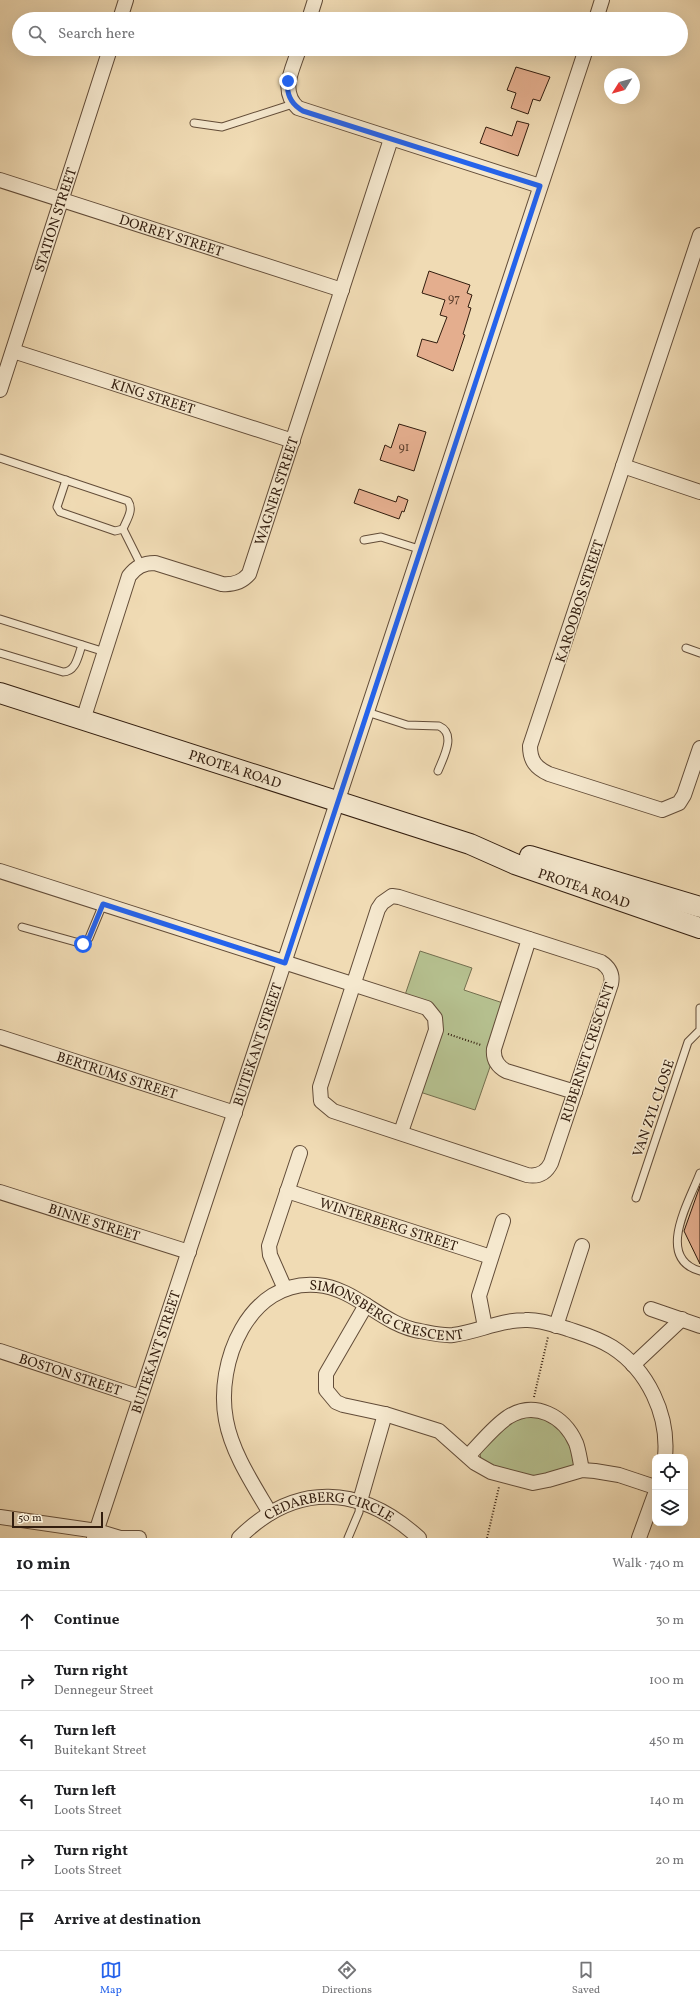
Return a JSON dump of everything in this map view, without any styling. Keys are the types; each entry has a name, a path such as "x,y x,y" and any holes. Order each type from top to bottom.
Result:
{"street":[{"path":"122,12 126,0"},
{"path":"312,12 316,0"},
{"path":"598,12 602,0"},
{"name":"STATION STREET","path":"0,390 108,56"},
{"path":"297,56 288,86 289,96 294,104 303,111 540,186"},
{"name":"BUITEKANT STREET","path":"96,1534 140,1397 422,550 584,56"},
{"name":"WAGNER STREET","path":"141,565 155,563 222,584 236,583 244,579 253,566 391,139"},
{"name":"DORREY STREET","path":"0,180 342,290"},
{"name":"KAROOBOS STREET","path":"700,235 530,746 530,755 537,766 549,774 662,810 679,802 684,795 700,748"},
{"name":"KING STREET","path":"13,351 293,441"},
{"path":"623,466 700,492"},
{"path":"83,720 130,576 134,570 141,565"},
{"name":"PROTEA ROAD","path":"0,692 470,844 515,864 700,928"},
{"name":"PROTEA ROAD","path":"470,844 519,853 700,907"},
{"path":"0,871 427,1008 435,1018 436,1030 401,1132"},
{"name":"RUBERNET CRESCENT","path":"392,896 602,962 609,969 611,974 611,984 551,1164 544,1172 536,1176 528,1175 401,1132 333,1111 321,1101 320,1087 355,984 378,909 382,903 392,896"},
{"path":"529,939 494,1049 496,1063 506,1072 575,1092"},
{"name":"BERTRUMS STREET","path":"0,1037 235,1112"},
{"path":"285,1289 270,1255 269,1246 300,1153"},
{"name":"WINTERBERG STREET","path":"287,1190 491,1257"},
{"name":"BINNE STREET","path":"0,1192 189,1252"},
{"path":"486,1327 479,1296 503,1221"},
{"path":"553,1325 582,1246"},
{"name":"SIMONSBERG CRESCENT","path":"270,1513 233,1443 226,1420 224,1393 227,1368 242,1329 262,1303 273,1294 285,1289 304,1285 320,1285 340,1290 412,1330 447,1335 524,1320 553,1325 603,1342 620,1353 633,1365 653,1393 661,1412 666,1434 665,1454"},
{"path":"366,1305 328,1369 325,1384 329,1395 339,1404 385,1414 439,1431 486,1470 502,1475 533,1483 582,1470 619,1475 652,1486"},
{"path":"651,1309 700,1326"},
{"path":"633,1365 682,1320"},
{"name":"BOSTON STREET","path":"0,1351 140,1397"},
{"path":"468,1456 507,1418 514,1414 531,1410 550,1414 560,1421 577,1445 582,1470"},
{"path":"360,1501 385,1414"},
{"name":"CEDARBERG CIRCLE","path":"239,1538 270,1513 318,1497 338,1497 360,1501 392,1516 419,1538"},
{"path":"639,1538 652,1502"},
{"path":"0,1517 120,1538 139,1538"}],"lane":[{"path":"194,124 222,127 294,104"},
{"path":"0,458 66,480 128,501 131,506 131,510 123,529 115,532 60,512 57,507 66,480"},
{"path":"123,529 141,565"},
{"path":"364,540 381,537 422,550"},
{"path":"0,619 105,652"},
{"path":"0,653 63,672 68,672 74,668 82,645"},
{"path":"686,648 700,653"},
{"path":"367,712 407,725 439,726 443,728 446,731 448,741 438,772"},
{"path":"22,927 83,944 89,938 103,904"},
{"name":"VAN ZYL CLOSE","path":"636,1198 688,1042 700,1030 700,1008"},
{"path":"700,1173 677,1231 676,1246 679,1257 685,1264 700,1271"},
{"path":"348,1538 358,1512 360,1501"}],"path":[{"path":"436,1030 494,1049"},
{"path":"531,1410 553,1325"},
{"path":"487,1538 502,1475"}],"green space":[{"path":"420,951 472,968 464,990 503,1003 491,1064 475,1110 420,1092 440,1030 405,995"},
{"path":"527,1415 548,1418 569,1440 575,1464 573,1467 540,1478 494,1468 481,1460 480,1453 482,1450 508,1423"}],"building":[{"path":"516,67 550,77 540,101 533,99 528,114 511,108 516,93 507,90"},
{"path":"517,121 529,124 518,156 480,143 486,127 512,136"},
{"path":"429,271 470,285 467,293 472,295 468,307 471,308 463,334 465,335 453,371 417,356 422,339 437,343 447,317 440,315 445,300 422,293"},
{"path":"399,424 426,432 414,471 380,460 385,445 391,448"},
{"path":"359,489 396,502 398,496 408,500 404,512 402,511 399,519 354,503"},
{"path":"700,1186 700,1264 684,1231"}],"route":[{"path":"83,944 87,942 103,904 285,963 331,826 346,775 422,550 540,186 303,111 291,100 288,91 288,81"}]}
